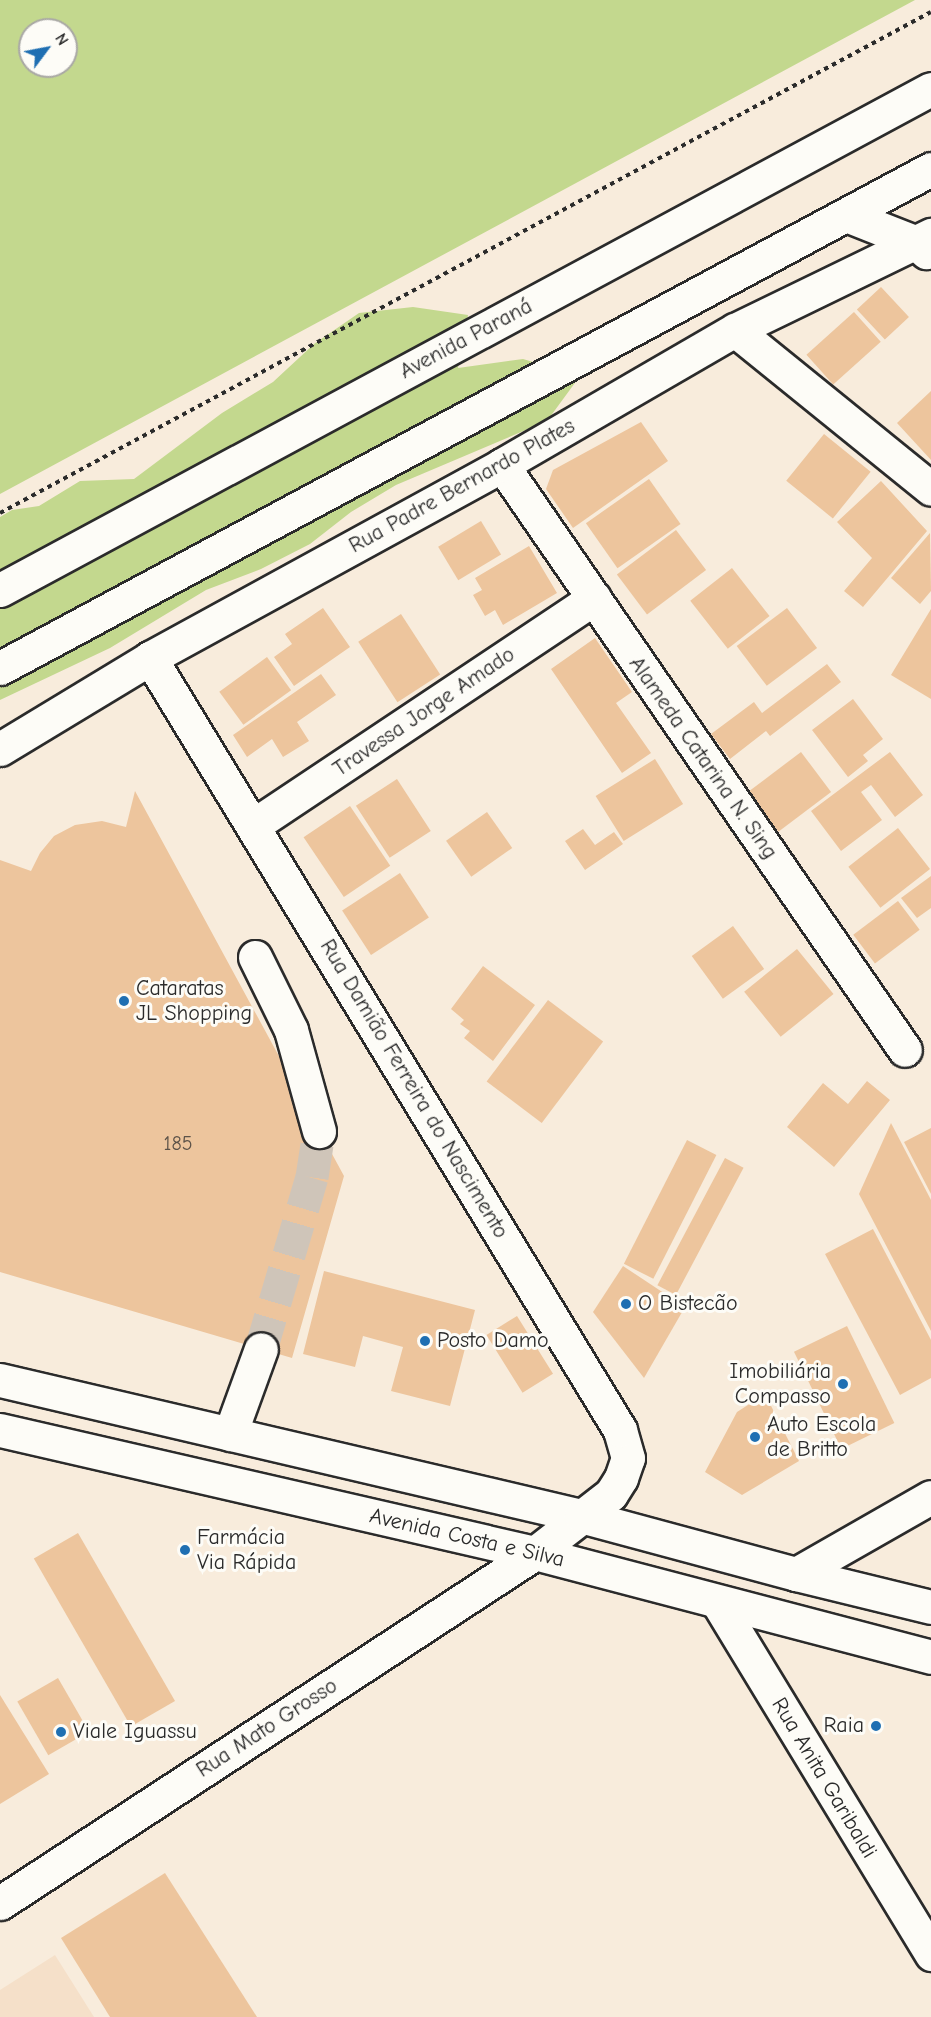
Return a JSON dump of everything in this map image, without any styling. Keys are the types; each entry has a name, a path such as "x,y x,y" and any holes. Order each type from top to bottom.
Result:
{"street":[{"name":"Avenida Paraná","path":"0,590 931,89"},
{"path":"0,668 931,169"},
{"path":"846,214 926,245"},
{"name":"Rua Padre Bernardo Plates","path":"0,748 150,658 502,465 735,330 926,245"},
{"path":"735,330 931,489"},
{"name":"Alameda Catarina N. Sing","path":"502,465 905,1050"},
{"name":"Travessa Jorge Amado","path":"254,825 594,598"},
{"name":"Rua Damião Ferreira do Nascimento","path":"150,658 254,825 620,1430 628,1458 621,1478 611,1494 535,1553"},
{"path":"255,957 291,1030 319,1131"},
{"path":"230,1434 261,1349"},
{"name":"Avenida Costa e Silva","path":"0,1380 581,1516 796,1574 931,1607"},
{"name":"Avenida Costa e Silva","path":"0,1430 535,1553 718,1603 931,1657"},
{"path":"796,1574 931,1497"},
{"name":"Rua Mato Grosso","path":"0,1903 535,1553"},
{"name":"Rua Anita Garibaldi","path":"718,1603 931,1954"}],"path":[{"path":"0,513 931,12"}],"shaded area":[{"path":"55,1955 94,2017 0,2017 0,1990"}],"green space":[{"path":"0,0 915,0 0,494"},
{"path":"413,307 468,315 458,368 523,359 580,376 547,421 396,485 351,512 310,544 261,569 206,590 110,648 0,700 0,517 12,510 39,506 80,481 134,479 222,413 273,382 314,344 359,313"}],"building":[{"path":"881,287 909,317 885,339 857,310"},
{"path":"854,312 881,342 833,385 806,355"},
{"path":"931,391 931,460 897,423"},
{"path":"641,422 668,461 573,528 546,489 553,470"},
{"path":"824,434 871,472 833,518 786,481"},
{"path":"649,479 681,524 617,568 586,523"},
{"path":"881,481 927,531 863,607 844,591 872,558 837,522"},
{"path":"481,521 501,554 458,580 438,547"},
{"path":"676,530 706,570 647,614 617,575"},
{"path":"930,533 931,591 920,604 891,578"},
{"path":"529,546 557,593 503,625 495,610 485,616 473,595 482,590 475,578"},
{"path":"732,568 770,616 728,649 690,601"},
{"path":"323,608 350,647 294,686 274,657 292,644 285,634"},
{"path":"787,608 817,648 767,686 737,646"},
{"path":"931,609 931,699 891,675"},
{"path":"401,614 440,674 397,702 358,642"},
{"path":"595,638 632,692 616,703 651,753 622,773 551,669"},
{"path":"267,657 291,690 243,725 219,692"},
{"path":"827,664 841,682 770,736 766,731 730,759 711,734 754,702 762,713"},
{"path":"321,674 336,695 297,722 309,741 283,757 272,739 247,757 233,735"},
{"path":"853,699 883,739 863,755 868,761 848,777 812,730"},
{"path":"801,752 831,792 778,832 748,792"},
{"path":"890,752 923,795 895,817 871,785 861,792 882,820 841,851 811,811"},
{"path":"655,759 683,804 624,841 596,796"},
{"path":"397,779 431,831 390,858 356,806"},
{"name":"Cataratas JL Shopping","path":"135,791 344,1176 292,1358 0,1272 0,860 31,871 40,853 54,836 75,825 102,821 126,827"},
{"path":"350,806 390,866 344,897 304,837"},
{"path":"487,812 512,848 471,877 446,841"},
{"path":"898,828 930,869 880,908 848,867"},
{"path":"583,829 595,845 614,832 623,844 585,870 565,841"},
{"path":"400,873 429,917 371,955 342,911"},
{"path":"931,876 931,908 917,918 901,898"},
{"path":"898,901 920,930 875,963 853,935"},
{"path":"733,926 764,969 723,999 692,956"},
{"path":"797,949 834,994 781,1037 744,992"},
{"path":"483,966 535,1005 493,1061 464,1038 470,1031 460,1024 464,1020 451,1009"},
{"path":"548,1000 603,1042 542,1123 487,1081"},
{"path":"867,1081 890,1100 834,1167 787,1127 823,1083 848,1104"},
{"path":"891,1123 931,1200 931,1331 859,1194"},
{"path":"931,1128 931,1194 904,1142"},
{"path":"687,1140 716,1155 653,1279 624,1264"},
{"path":"725,1158 744,1168 676,1295 657,1285"},
{"path":"873,1229 931,1340 931,1378 900,1395 825,1254"},
{"path":"623,1266 685,1307 644,1378 593,1312"},
{"name":"Posto Damo","path":"324,1271 475,1310 450,1406 391,1391 403,1347 363,1336 355,1367 303,1354"},
{"path":"517,1316 553,1374 523,1393 486,1335"},
{"name":"Imobiliária Compasso","path":"847,1326 894,1423 841,1449 794,1352"},
{"name":"Auto Escola de Britto","path":"765,1394 799,1461 742,1495 705,1472 737,1412"},
{"path":"78,1533 175,1701 131,1727 34,1558"},
{"path":"58,1678 89,1732 48,1755 17,1702"},
{"path":"0,1695 49,1774 0,1804"},
{"path":"165,1873 257,2017 110,2017 61,1938"}],"tunnel":[{"path":"261,1349 312,1177 319,1131"}],"place":[{"name":"Cataratas JL Shopping","path":"124,1001"},
{"name":"O Bistecão","path":"626,1304"},
{"name":"Posto Damo","path":"425,1341"},
{"name":"Imobiliária Compasso","path":"843,1384"},
{"name":"Auto Escola de Britto","path":"755,1437"},
{"name":"Farmácia Via Rápida","path":"185,1550"},
{"name":"Raia","path":"876,1726"},
{"name":"Viale Iguassu","path":"61,1732"}]}
